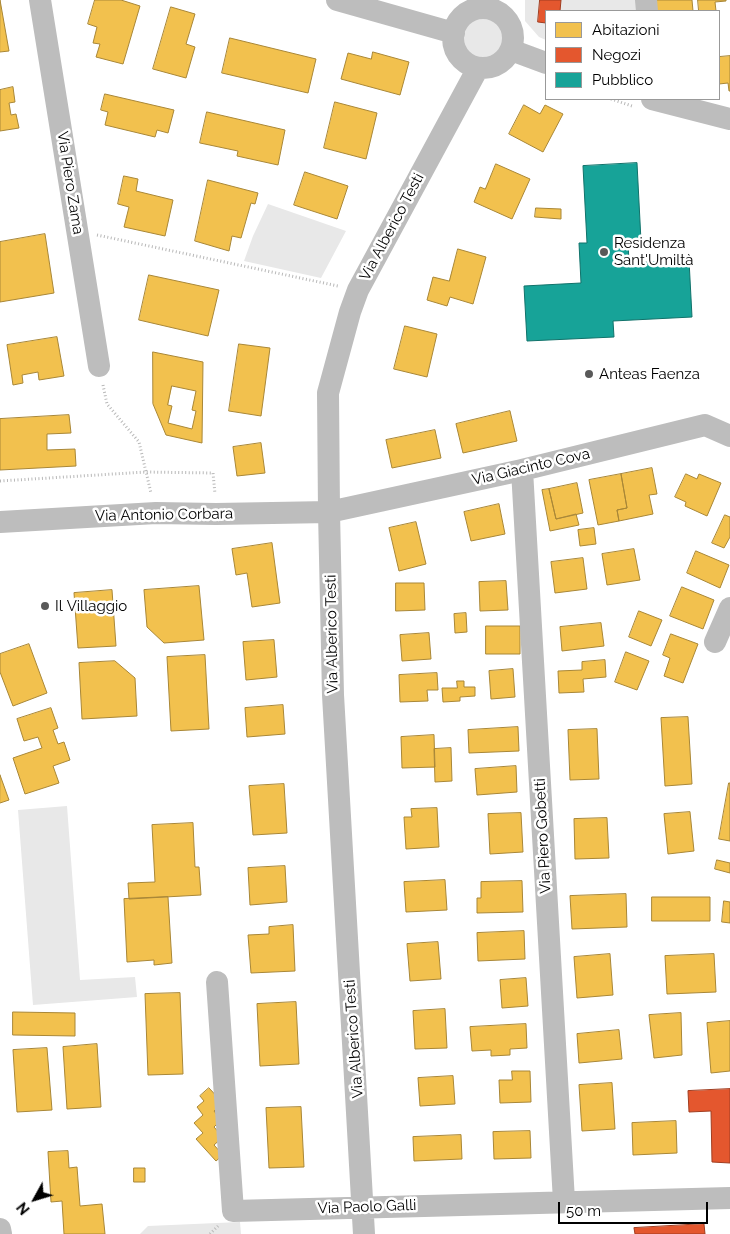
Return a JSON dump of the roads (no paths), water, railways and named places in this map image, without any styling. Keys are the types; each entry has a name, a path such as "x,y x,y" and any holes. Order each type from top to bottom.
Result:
{"street":[{"name":"Via Piero Zama","path":"40,0 99,366"},
{"path":"336,0 454,33"},
{"path":"486,4 509,23 513,41 511,50 505,59 497,65 478,68 469,65 456,51 454,33 462,17 468,12 486,4"},
{"path":"511,50 545,62"},
{"name":"Via Alberico Testi","path":"364,1234 364,1207 333,695 328,393 350,312 358,290 478,68"},
{"path":"657,100 730,118"},
{"name":"Via Giacinto Cova","path":"329,512 522,470 705,425 730,436"},
{"name":"Via Piero Gobetti","path":"522,470 564,1201"},
{"name":"Via Antonio Corbara","path":"0,522 156,513 329,512"},
{"path":"715,642 730,608"},
{"name":"Via Paolo Galli","path":"217,982 233,1211 730,1198"},
{"path":"0,1229 1,1234"}],"place":[{"name":"Residenza Sant'Umiltà","path":"604,252"},
{"name":"Anteas Faenza","path":"589,374"},
{"name":"Il Villaggio","path":"45,606"}]}
